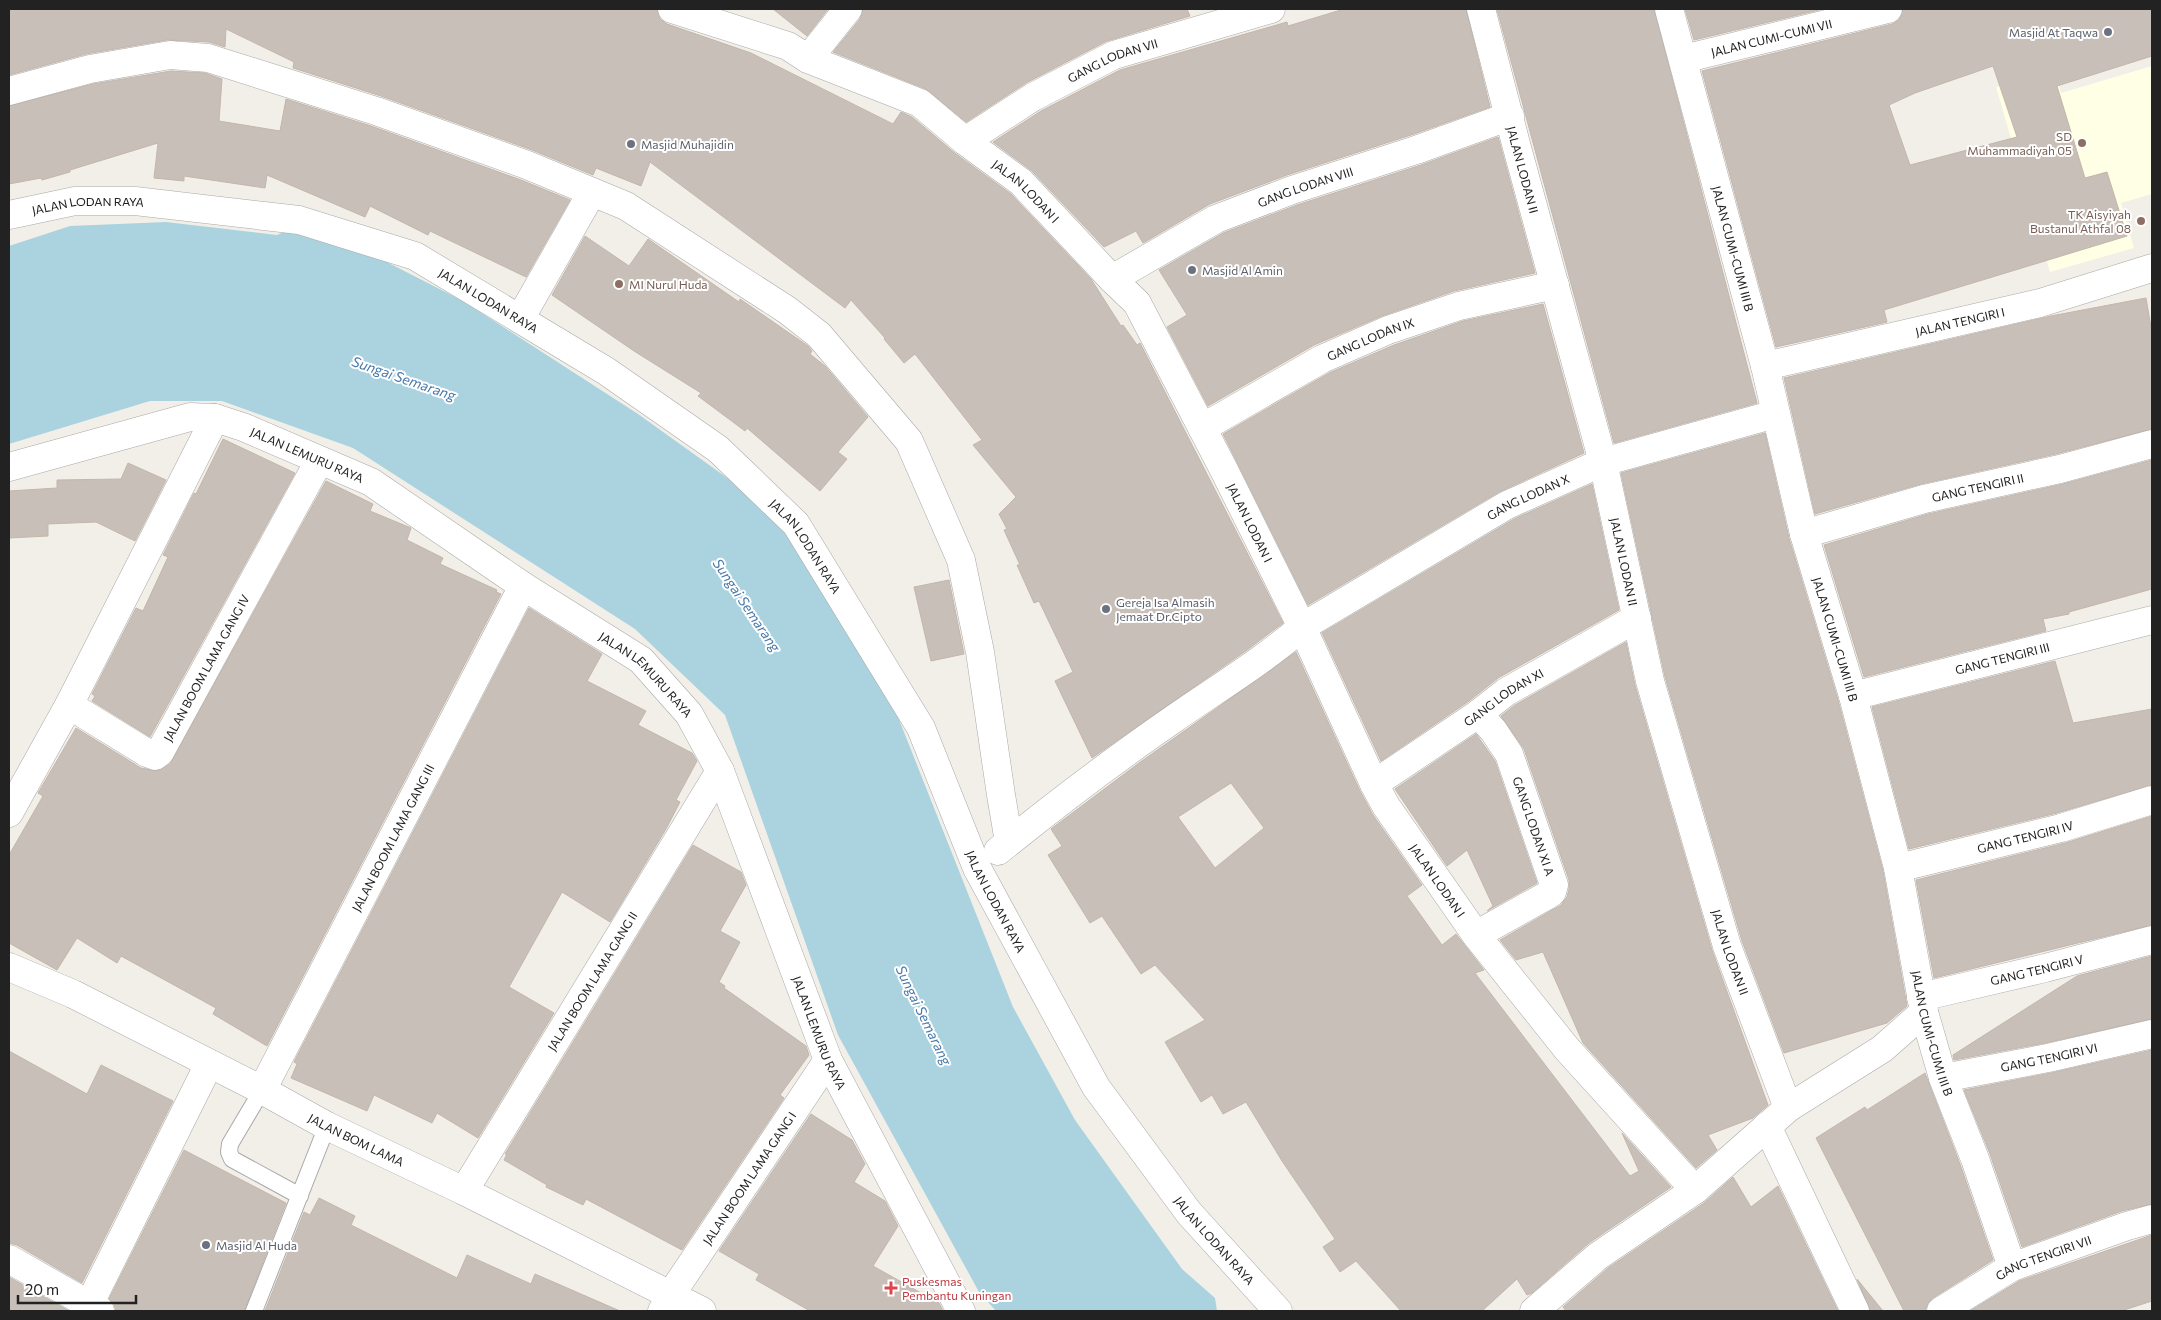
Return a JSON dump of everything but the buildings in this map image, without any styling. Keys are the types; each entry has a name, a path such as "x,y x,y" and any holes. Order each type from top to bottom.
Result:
{"street":[{"name":"JALAN LODAN I","path":"672,9 788,46 808,59 920,103 965,141 1021,182 1112,280 1137,303 1302,627 1374,784 1392,814 1476,935 1567,1049 1695,1190"},
{"path":"808,59 848,9"},
{"name":"GANG LODAN VII","path":"965,141 1033,97 1114,55 1271,9"},
{"name":"JALAN LODAN II","path":"1481,9 1603,462 1650,681 1727,946 1788,1108"},
{"name":"JALAN CUMI-CUMI III B","path":"1668,9 1765,366 1804,534 1853,696 1898,868 1922,1004 1943,1078 1975,1159 2012,1267"},
{"name":"JALAN CUMI-CUMI VII","path":"1683,59 1888,9"},
{"path":"9,91 90,69 170,55 208,58 376,111 527,165 626,206 787,310 819,335 909,441 961,560 980,652 1001,796 1010,842"},
{"name":"GANG LODAN VIII","path":"1112,280 1216,219 1292,190 1416,150 1510,116"},
{"path":"520,319 592,192"},
{"name":"JALAN LODAN RAYA","path":"9,215 75,201 135,201 299,220 415,256 606,371 718,449 796,524 921,728 977,868 1096,1087 1189,1213 1278,1311"},
{"name":"JALAN TENGIRI I","path":"1765,366 2040,303 2152,268"},
{"name":"GANG LODAN IX","path":"1202,428 1322,359 1388,330 1459,306 1555,285"},
{"name":"GANG LODAN X","path":"977,868 1098,771 1210,693 1275,651 1302,627 1507,505 1603,462 1775,414"},
{"name":"JALAN LEMURU RAYA","path":"9,467 190,418 215,418 243,427 371,482 523,586 641,660 689,714 720,771 828,1060 961,1311"},
{"path":"9,813 69,705 215,418"},
{"name":"GANG TENGIRI II","path":"1804,534 1924,499 2060,469 2152,444"},
{"name":"JALAN BOOM LAMA GANG IV","path":"69,705 147,753 155,756 160,752 319,461"},
{"name":"JALAN BOOM LAMA GANG III","path":"262,1090 523,586"},
{"name":"GANG LODAN XI","path":"1374,784 1478,714 1506,692 1637,618"},
{"name":"GANG TENGIRI III","path":"1853,696 2152,620"},
{"name":"GANG LODAN XI A","path":"1476,935 1552,892 1554,885 1509,754 1493,730 1478,714"},
{"name":"JALAN BOOM LAMA GANG II","path":"464,1190 720,771"},
{"name":"GANG TENGIRI IV","path":"1898,868 2060,828 2152,800"},
{"name":"GANG TENGIRI V","path":"1922,1004 2045,968 2152,940"},
{"name":"JALAN BOM LAMA","path":"9,967 73,994 262,1090 327,1126 464,1190 666,1303 702,1311"},
{"path":"1534,1311 1598,1256 1695,1190 1788,1108 1882,1049 1922,1004"},
{"name":"GANG TENGIRI VI","path":"1943,1078 2048,1058 2152,1034"},
{"name":"JALAN BOOM LAMA GANG I","path":"666,1303 828,1060"},
{"path":"9,1259 92,1309 209,1064"},
{"path":"1767,1126 1855,1311"},
{"name":"GANG TENGIRI VII","path":"1941,1311 2012,1267 2152,1219"}],"lane":[{"path":"262,1090 230,1144 228,1152 232,1159 300,1196"},
{"path":"254,1311 327,1126"}],"shaded area":[{"name":"SD Muhammadiyah 05","path":"2152,66 2152,194 2121,203 2134,248 2050,272 1996,87 2054,70 2061,93"}],"water":[{"name":"Sungai Semarang","path":"166,222 277,235 299,225 373,255 463,301 638,414 783,518 873,654 1013,1007 1075,1120 1182,1269 1215,1298 1217,1311 996,1311 979,1292 838,1035 725,715 635,629 353,448 222,401 150,401 9,444 9,246 70,226"}],"place":[{"name":"Masjid At Taqwa","path":"2108,32"},
{"name":"SD Muhammadiyah 05","path":"2082,143"},
{"name":"Masjid Muhajidin","path":"631,144"},
{"name":"TK Aisyiyah Bustanul Athfal 08","path":"2141,221"},
{"name":"Masjid Al Amin","path":"1192,270"},
{"name":"MI Nurul Huda","path":"619,284"},
{"name":"Gereja Isa Almasih Jemaat Dr.Cipto","path":"1106,609"},
{"name":"Masjid Al Huda","path":"206,1245"},
{"name":"Puskesmas Pembantu Kuningan","path":"891,1288"}]}
